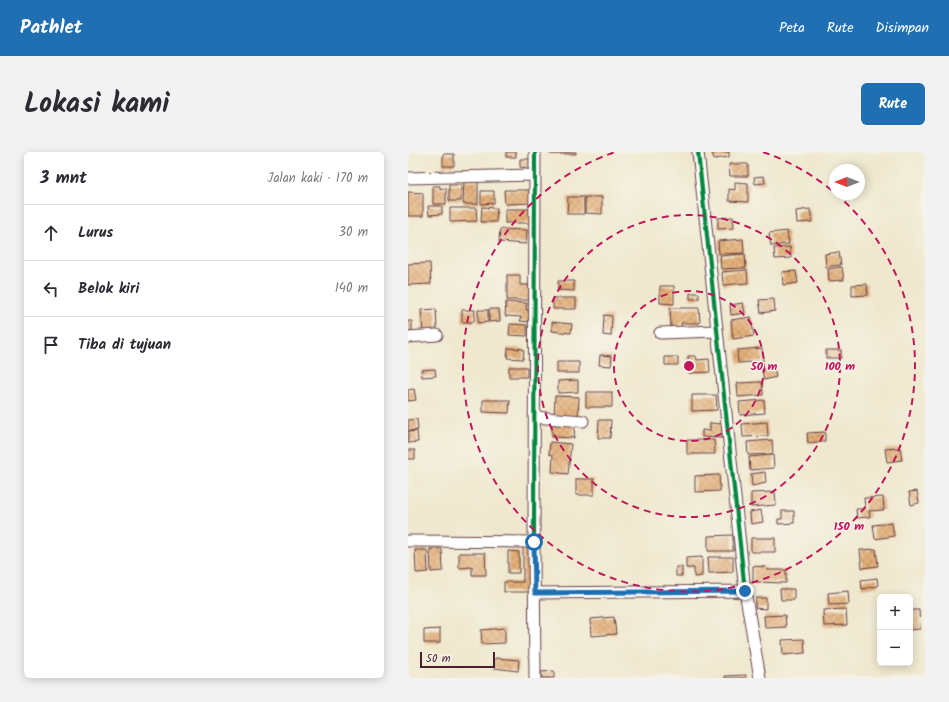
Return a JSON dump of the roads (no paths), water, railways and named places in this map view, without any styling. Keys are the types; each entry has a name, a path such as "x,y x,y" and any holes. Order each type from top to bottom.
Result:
{"street":[{"path":"535,152 535,678"},
{"path":"698,152 745,591 760,678"},
{"path":"408,178 535,175"},
{"path":"660,333 717,331"},
{"path":"408,337 436,335"},
{"path":"534,418 583,421"},
{"path":"408,541 534,542"},
{"path":"535,593 745,591"}]}
